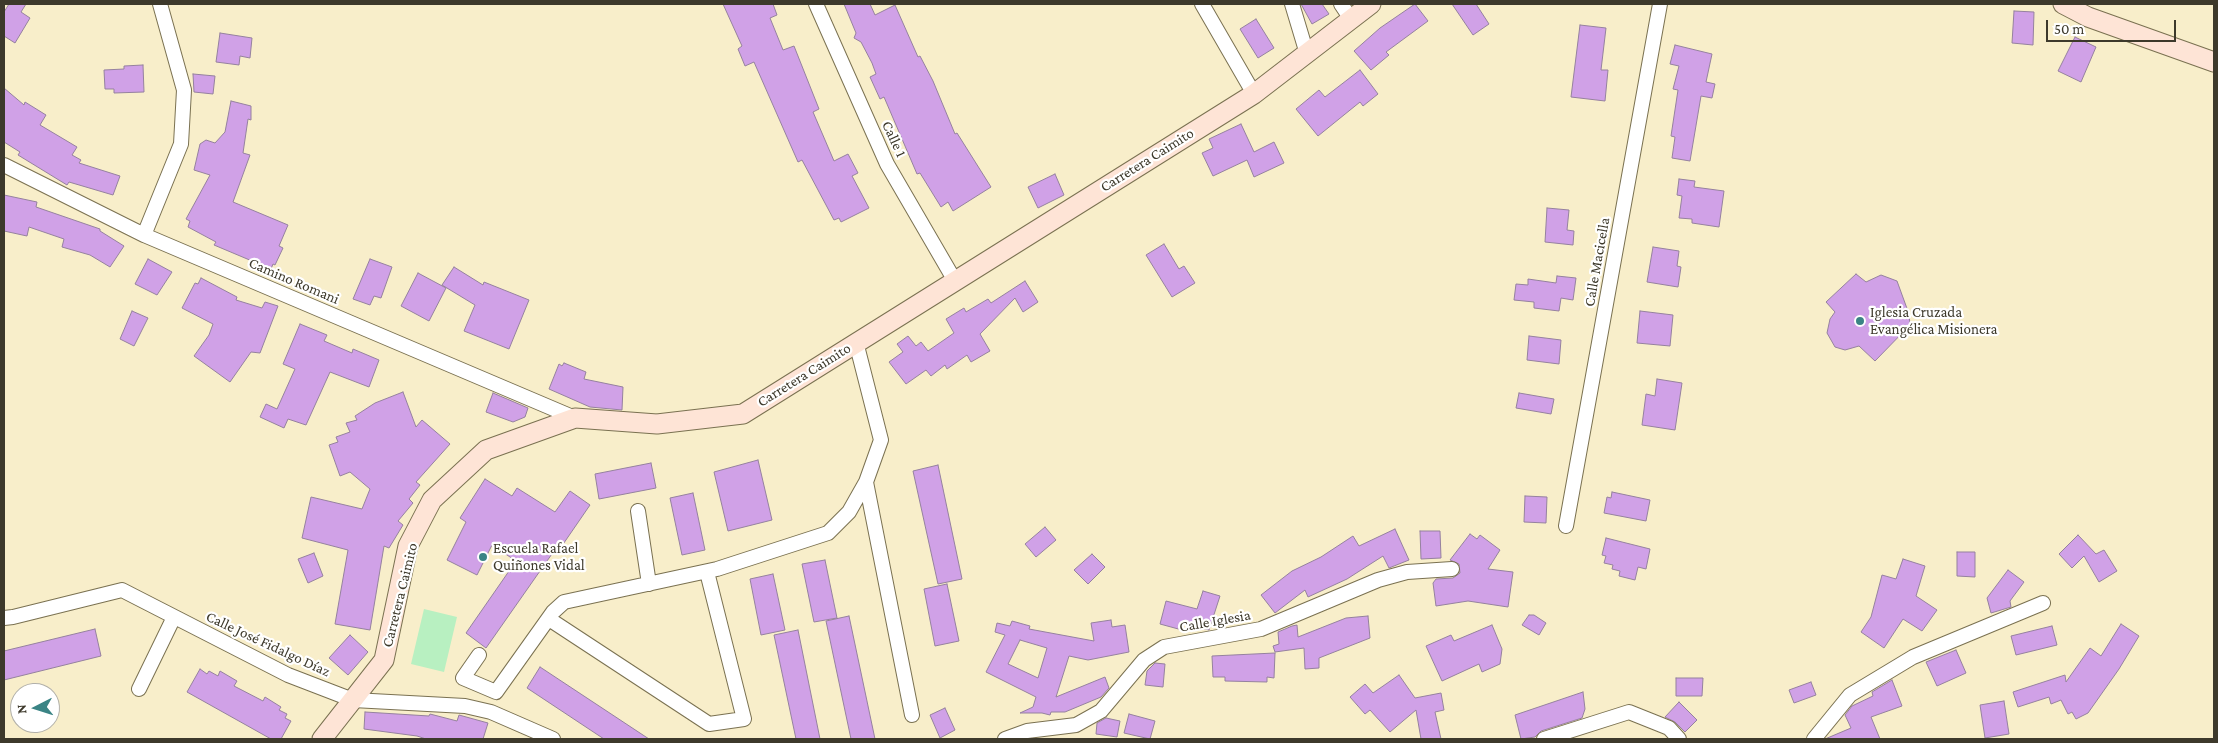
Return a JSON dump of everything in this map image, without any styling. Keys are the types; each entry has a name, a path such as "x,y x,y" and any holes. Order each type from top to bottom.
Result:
{"street":[{"path":"144,235 181,144 184,90 160,4"},
{"name":"Calle 1","path":"816,4 887,164 955,281"},
{"path":"1202,4 1254,94"},
{"path":"1292,4 1307,54"},
{"name":"Carretera Caimito","path":"322,739 384,660 408,546 432,500 486,450 575,418 657,424 743,414 1254,94 1307,54 1346,11 1371,4"},
{"name":"Calle Macicella","path":"1566,526 1660,4"},
{"path":"2063,4 2088,17 2214,62"},
{"name":"Camino Romani","path":"4,165 144,235 575,418"},
{"path":"479,656 463,678 496,692 549,619 564,602 707,572 828,533 849,512 866,482 881,440 856,342"},
{"path":"866,482 912,716"},
{"path":"638,511 649,584"},
{"name":"Calle Iglesia","path":"1005,739 1027,731 1076,725 1101,711 1144,660 1164,647 1261,629 1378,580 1407,572 1452,569"},
{"path":"549,619 709,724 744,719 707,572"},
{"name":"Calle José Fidalgo Díaz","path":"4,618 13,618 122,590 288,675 353,700 465,706 491,712 553,739"},
{"path":"1814,739 1850,695 1905,662 2043,603"},
{"path":"139,689 174,617"},
{"path":"1544,739 1629,712 1669,728 1679,739"}],"green space":[{"path":"424,609 457,617 444,672 411,664"}],"building":[{"path":"9,4 26,4 21,12 30,18 15,43 4,36 4,12"},
{"path":"723,4 773,4 777,15 770,18 783,50 794,46 819,109 813,112 834,161 848,154 858,173 852,176 869,208 841,222 839,218 834,220 802,160 798,162 754,62 745,66 738,49 742,46"},
{"path":"844,4 870,4 875,15 895,5 918,57 920,56 933,81 955,134 957,133 991,187 953,211 948,202 941,207 920,173 917,174 884,97 880,99 870,77 876,74 872,63 861,42 854,38 856,33"},
{"path":"1301,4 1322,4 1329,14 1312,24"},
{"path":"1415,4 1428,21 1386,52 1389,55 1371,70 1354,51 1380,28"},
{"path":"1452,4 1476,4 1489,24 1473,35"},
{"path":"2014,11 2034,12 2033,45 2012,43"},
{"path":"1256,19 1274,48 1258,58 1240,29"},
{"path":"1580,25 1606,28 1601,70 1608,70 1605,101 1571,97"},
{"path":"220,33 252,38 250,58 240,56 239,65 216,62"},
{"path":"2075,37 2096,47 2081,82 2058,71"},
{"path":"1675,45 1712,54 1706,82 1715,84 1712,98 1701,96 1690,161 1672,158 1675,137 1671,136 1678,90 1673,89 1679,66 1670,64"},
{"path":"143,65 144,92 114,93 114,89 105,89 104,70 124,69 124,66"},
{"path":"1360,70 1378,94 1363,106 1360,102 1318,136 1296,109 1319,90 1325,97"},
{"path":"193,74 215,76 213,94 194,92"},
{"path":"4,88 24,105 25,102 46,115 40,125 77,147 72,155 81,160 79,163 120,176 113,195 69,182 67,185 18,155 20,152 4,142"},
{"path":"231,101 251,106 251,120 248,119 243,153 250,155 233,202 288,225 279,246 283,248 271,269 214,245 216,242 188,227 190,221 186,219 210,175 194,170 200,144 206,140 215,143 225,132"},
{"path":"1241,124 1254,152 1274,142 1284,163 1254,177 1247,160 1213,176 1202,153 1213,148 1209,139"},
{"path":"1055,174 1064,195 1038,208 1028,187"},
{"path":"1679,179 1695,181 1694,187 1724,191 1719,227 1692,223 1692,219 1679,218 1682,196 1677,195"},
{"path":"4,195 37,202 36,207 100,229 100,231 124,246 110,267 90,255 62,247 64,239 29,227 27,236 4,231"},
{"path":"1547,208 1569,210 1567,230 1574,231 1573,245 1545,242"},
{"path":"1164,244 1179,269 1184,266 1195,283 1172,297 1146,255"},
{"path":"1653,247 1679,251 1677,266 1681,267 1678,287 1647,282"},
{"path":"148,259 172,272 157,295 135,284"},
{"path":"370,259 392,267 381,298 374,296 370,305 353,299"},
{"path":"454,267 483,285 484,282 529,300 509,349 464,331 475,305 442,285"},
{"path":"418,273 446,288 429,321 401,306"},
{"path":"1856,274 1866,282 1881,275 1897,281 1909,314 1910,325 1875,361 1859,346 1845,350 1835,347 1827,333 1830,319 1835,312 1826,302"},
{"path":"1557,276 1576,278 1573,300 1561,298 1559,311 1534,308 1534,302 1514,300 1516,284 1528,285 1528,279 1556,283"},
{"path":"201,278 237,297 236,300 262,308 265,302 278,306 260,353 251,352 230,382 194,356 209,335 213,324 182,308 195,283 198,284"},
{"path":"1025,281 1038,302 1023,312 1015,298 980,334 990,351 971,362 967,355 947,369 945,365 931,376 926,370 906,384 889,362 903,352 897,344 908,336 916,346 921,342 928,351 954,333 946,319 964,308 966,312 988,299 991,303"},
{"path":"132,311 148,318 134,346 120,339"},
{"path":"1640,311 1673,315 1670,346 1637,343"},
{"path":"300,324 327,335 324,341 352,353 353,349 379,360 369,387 330,372 306,425 288,419 284,428 260,417 266,404 277,409 295,369 283,364"},
{"path":"1529,336 1561,340 1559,364 1527,360"},
{"path":"564,363 586,372 584,379 623,387 622,410 590,407 549,389 559,364 562,366"},
{"path":"1657,379 1682,383 1675,430 1642,425 1646,394 1655,396"},
{"path":"403,392 416,427 422,420 450,444 416,482 420,485 409,499 413,503 398,521 403,525 389,548 384,546 370,630 335,624 348,550 302,538 311,497 362,509 370,489 350,472 340,476 329,445 338,442 336,437 350,432 346,423 357,420 355,416 375,403"},
{"path":"493,393 528,408 525,417 513,422 486,412"},
{"path":"1519,393 1554,399 1551,414 1516,408"},
{"path":"758,460 772,520 728,531 714,472"},
{"path":"651,463 656,488 599,499 595,474"},
{"path":"938,465 962,579 938,584 913,471"},
{"path":"485,479 512,496 517,488 555,512 570,491 590,505 557,553 554,551 486,648 466,633 516,561 492,545 477,575 447,560 466,522 460,518"},
{"path":"1612,492 1650,500 1646,521 1604,513 1607,497 1611,498"},
{"path":"693,493 705,550 682,555 670,498"},
{"path":"1525,496 1547,497 1546,523 1524,522"},
{"path":"1045,527 1056,540 1036,557 1025,544"},
{"path":"1395,529 1409,560 1389,568 1383,556 1347,579 1308,597 1305,590 1275,613 1261,595 1292,571 1321,557 1353,536 1359,546"},
{"path":"1420,531 1440,531 1441,558 1421,559"},
{"path":"1470,534 1477,539 1480,535 1500,550 1488,569 1513,572 1508,607 1468,601 1436,606 1433,583 1436,579 1453,578 1460,573 1459,564 1450,560"},
{"path":"2078,535 2096,554 2104,550 2117,571 2099,582 2084,556 2072,568 2059,554"},
{"path":"1606,538 1650,549 1646,569 1638,567 1635,580 1619,576 1620,571 1612,569 1613,565 1604,563 1606,556 1602,555"},
{"path":"1957,552 1975,552 1975,577 1957,576"},
{"path":"314,553 323,576 308,583 298,559"},
{"path":"1092,554 1105,567 1088,584 1074,570"},
{"path":"1903,559 1925,566 1916,596 1937,610 1922,631 1903,619 1884,648 1861,632 1871,617 1882,575 1896,579"},
{"path":"825,560 837,618 814,622 802,564"},
{"path":"2008,570 2024,582 2010,601 2011,607 1991,613 1987,598"},
{"path":"773,574 785,630 761,635 750,579"},
{"path":"947,584 959,641 935,646 924,589"},
{"path":"1203,591 1220,596 1209,630 1184,624 1182,630 1160,624 1166,601 1197,609"},
{"path":"1529,615 1534,615 1546,623 1539,635 1522,625"},
{"path":"849,616 875,739 851,739 826,621"},
{"path":"1368,616 1370,638 1319,658 1319,668 1305,669 1304,648 1275,652 1273,646 1279,644 1278,632 1292,626 1297,625 1298,637 1346,618"},
{"path":"1111,620 1112,627 1125,625 1129,652 1088,660 1069,656 1056,697 1105,677 1109,688 1101,697 1065,712 1051,712 1050,715 1020,713 1033,707 1036,697 986,672 1005,635 995,632 997,623 1010,626 1012,621 1030,626 1029,629 1094,641 1091,623","holes":["1020,640 1047,648 1038,678 1008,664"]},
{"path":"2121,624 2139,636 2119,669 2088,713 2076,719 2072,712 2068,714 2061,700 2051,704 2049,697 2018,707 2013,692 2065,675 2066,682 2090,648 2101,656"},
{"path":"1492,625 1502,649 1500,664 1482,672 1479,664 1442,681 1426,646 1451,635 1454,641"},
{"path":"2052,626 2057,645 2016,655 2011,636"},
{"path":"95,629 101,656 4,680 4,651"},
{"path":"798,630 820,739 796,739 774,635"},
{"path":"350,635 368,652 348,675 329,658"},
{"path":"1956,650 1966,673 1937,686 1926,662"},
{"path":"1275,653 1274,678 1267,677 1267,682 1225,681 1225,677 1213,677 1212,656"},
{"path":"1155,663 1165,664 1163,687 1145,685 1147,671"},
{"path":"540,667 649,739 604,739 527,688"},
{"path":"200,669 207,674 209,671 218,676 220,671 237,681 234,686 263,701 265,697 281,707 279,710 287,714 285,718 291,721 281,739 271,739 187,692"},
{"path":"1399,675 1415,698 1441,693 1444,710 1435,712 1441,739 1421,739 1416,710 1390,732 1370,710 1365,714 1350,697 1365,684 1373,693"},
{"path":"1676,678 1703,678 1702,696 1676,696"},
{"path":"1892,680 1902,706 1871,717 1880,739 1825,739 1851,728 1845,715 1852,706 1873,696 1872,692"},
{"path":"1811,682 1816,695 1794,703 1789,690"},
{"path":"1583,692 1585,709 1582,718 1541,731 1535,737 1521,739 1515,715"},
{"path":"2004,701 2009,734 1985,738 1980,705"},
{"path":"1679,702 1697,720 1685,732 1675,722 1665,717"},
{"path":"945,708 955,730 940,738 930,715"},
{"path":"365,712 429,716 430,714 457,721 459,715 488,723 483,739 426,739 417,736 364,729"},
{"path":"1129,714 1155,721 1150,739 1124,733"},
{"path":"1106,718 1120,721 1117,737 1096,734 1097,723"}],"place":[{"name":"Iglesia Cruzada Evangélica Misionera","path":"1860,321"},
{"name":"Escuela Rafael Quiñones Vidal","path":"483,557"}]}
